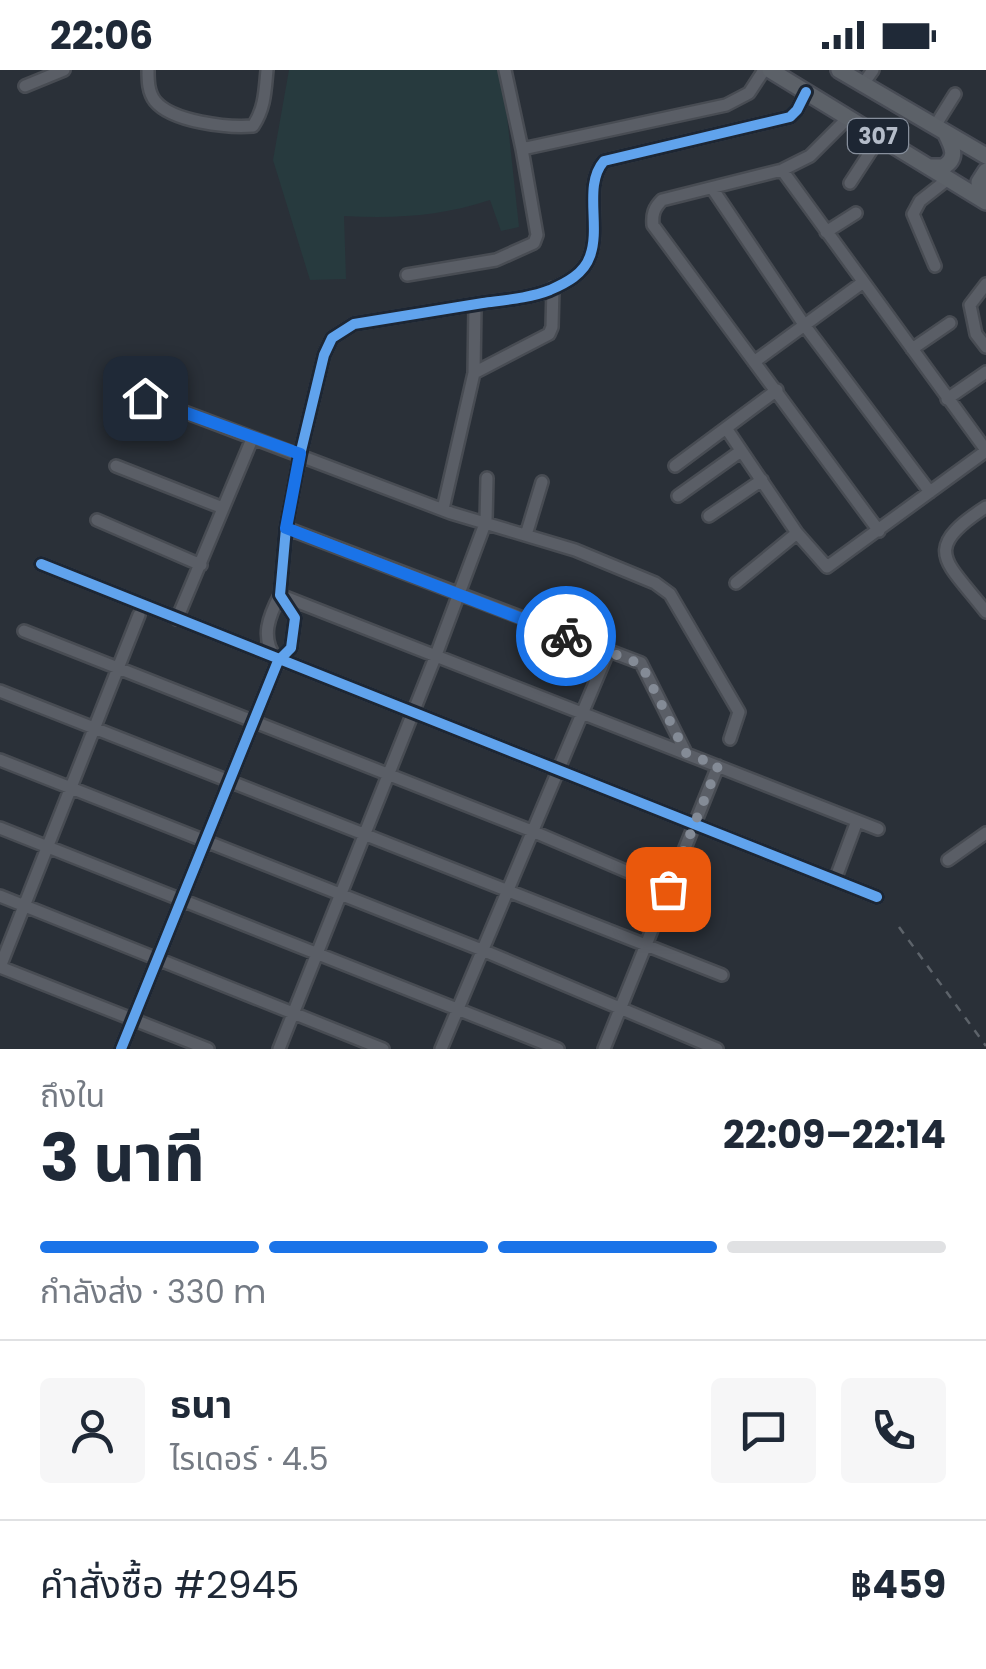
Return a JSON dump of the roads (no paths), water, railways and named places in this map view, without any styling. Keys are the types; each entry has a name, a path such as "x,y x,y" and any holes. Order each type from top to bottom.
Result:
{"main road":[{"name":"307","path":"767,70 984,201"},
{"name":"307","path":"840,70 986,156"},
{"path":"928,167 943,168 952,160 954,153 940,129"},
{"path":"984,201 980,182 986,171"}],"street":[{"path":"25,86 64,70"},
{"path":"148,70 154,100 164,108 180,116 233,128 253,126 258,118 264,105 267,70"},
{"path":"407,275 496,260 534,243 537,235 505,70"},
{"path":"522,149 726,105 749,92 767,70"},
{"path":"863,84 873,70"},
{"path":"278,661 269,650 267,625 280,595 286,528 300,454 319,371 332,338 354,324 475,305 553,288 573,278 592,253 596,226 594,180 604,160 790,117 806,92"},
{"path":"940,129 955,94"},
{"path":"849,117 810,156 782,170 662,200 655,207 653,225 878,532"},
{"path":"850,183 880,137"},
{"path":"726,428 797,534 827,567 986,450 782,170"},
{"path":"935,266 913,214 920,201 948,179"},
{"path":"712,188 805,326 930,492"},
{"path":"826,232 856,212"},
{"path":"754,362 862,283"},
{"path":"986,284 970,305 976,334 986,347"},
{"path":"474,373 549,334 553,288"},
{"path":"443,510 474,373 475,305"},
{"path":"912,349 950,323"},
{"path":"948,399 986,372"},
{"path":"675,466 777,390"},
{"path":"145,398 443,510 575,550 664,588 739,712 730,738"},
{"path":"178,619 252,439"},
{"path":"678,496 741,451"},
{"path":"116,466 223,508"},
{"path":"279,1049 486,521 487,478"},
{"path":"709,516 762,480"},
{"path":"526,535 542,482"},
{"path":"984,512 948,536 944,551 986,612"},
{"path":"97,520 201,564"},
{"path":"286,528 644,666 686,753"},
{"path":"736,583 797,534"},
{"path":"42,564 878,897"},
{"path":"280,595 878,829"},
{"path":"121,1049 278,661 291,648 296,618 280,595"},
{"path":"140,615 0,967 208,1049"},
{"path":"24,631 532,831 668,889"},
{"path":"441,1049 608,652"},
{"path":"0,690 722,975"},
{"path":"0,760 482,950 717,1049"},
{"path":"604,1049 718,766"},
{"path":"834,880 858,820"},
{"path":"0,828 558,1049"},
{"path":"948,860 986,833"},
{"path":"0,896 384,1049"}]}
